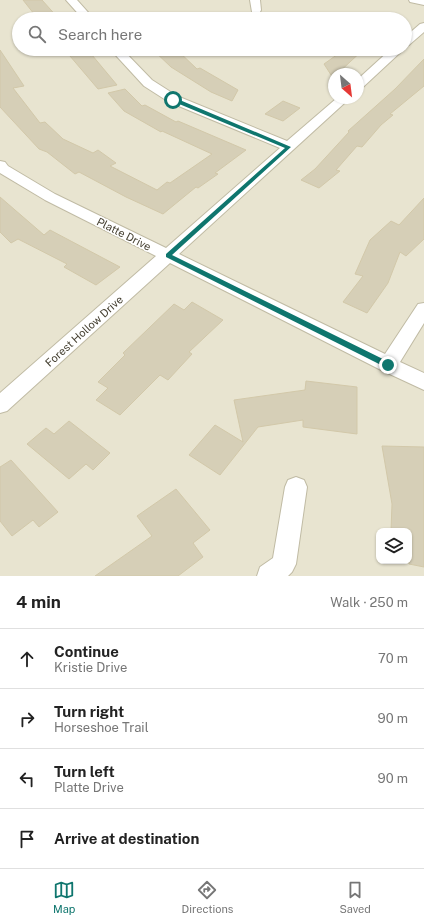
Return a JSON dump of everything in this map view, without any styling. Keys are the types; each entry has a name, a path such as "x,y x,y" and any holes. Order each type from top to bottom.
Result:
{"street":[{"path":"71,0 82,12"},
{"path":"414,0 424,2"},
{"path":"412,37 424,26"},
{"path":"123,56 148,83 173,100 289,147"},
{"path":"364,80 390,56"},
{"name":"Forest Hollow Drive","path":"0,405 337,104"},
{"name":"Platte Drive","path":"0,165 3,169 50,197 424,382"},
{"path":"388,365 424,309"},
{"path":"269,576 284,564 296,487"}],"shaded area":[{"path":"0,0 424,0 424,576 0,576"}],"building":[{"path":"23,0 42,0 53,12 32,12"},
{"path":"0,50 24,86 13,88 40,123 45,122 63,139 93,153 98,150 116,163 110,166 157,190 167,182 170,183 212,154 162,131 161,132 124,111 108,93 125,89 142,106 145,105 176,122 178,121 246,150 215,173 218,174 198,188 196,187 163,214 126,197 79,172 75,174 47,152 39,149 0,107"},
{"path":"70,56 93,56 117,85 98,89"},
{"path":"159,56 183,56 197,69 200,68 238,90 232,101 211,92 171,67"},
{"path":"335,56 356,56 343,68 328,68 328,70 324,64"},
{"path":"424,59 424,86 390,114 393,115 381,125 362,147 357,146 336,170 340,171 319,188 301,180 315,169 349,132 348,131 395,89"},
{"path":"283,101 300,108 283,121 265,114"},
{"path":"0,197 44,235 50,230 120,267 96,285 64,267 67,264 18,239 11,243 0,232"},
{"path":"424,198 424,239 406,256 400,252 388,283 367,313 343,302 363,276 355,274 370,240 391,221 399,225"},
{"path":"192,302 223,320 189,352 192,354 168,380 160,375 120,415 96,400 108,388 98,382 125,355 123,353 174,304 184,310"},
{"path":"306,381 357,387 357,434 303,427 303,420 258,427 220,475 189,455 215,425 243,442 234,400 305,390"},
{"path":"69,421 110,453 93,470 86,464 69,479 27,444 46,428 54,434"},
{"path":"382,446 424,447 424,567 409,564 412,564 412,528 391,528 392,504"},
{"path":"11,460 58,512 39,527 33,520 12,536 0,521 0,467"},
{"path":"176,489 210,530 193,543 203,557 178,576 95,576 152,536 137,516"}],"route":[{"path":"173,100 289,147 168,256 388,365"}]}
